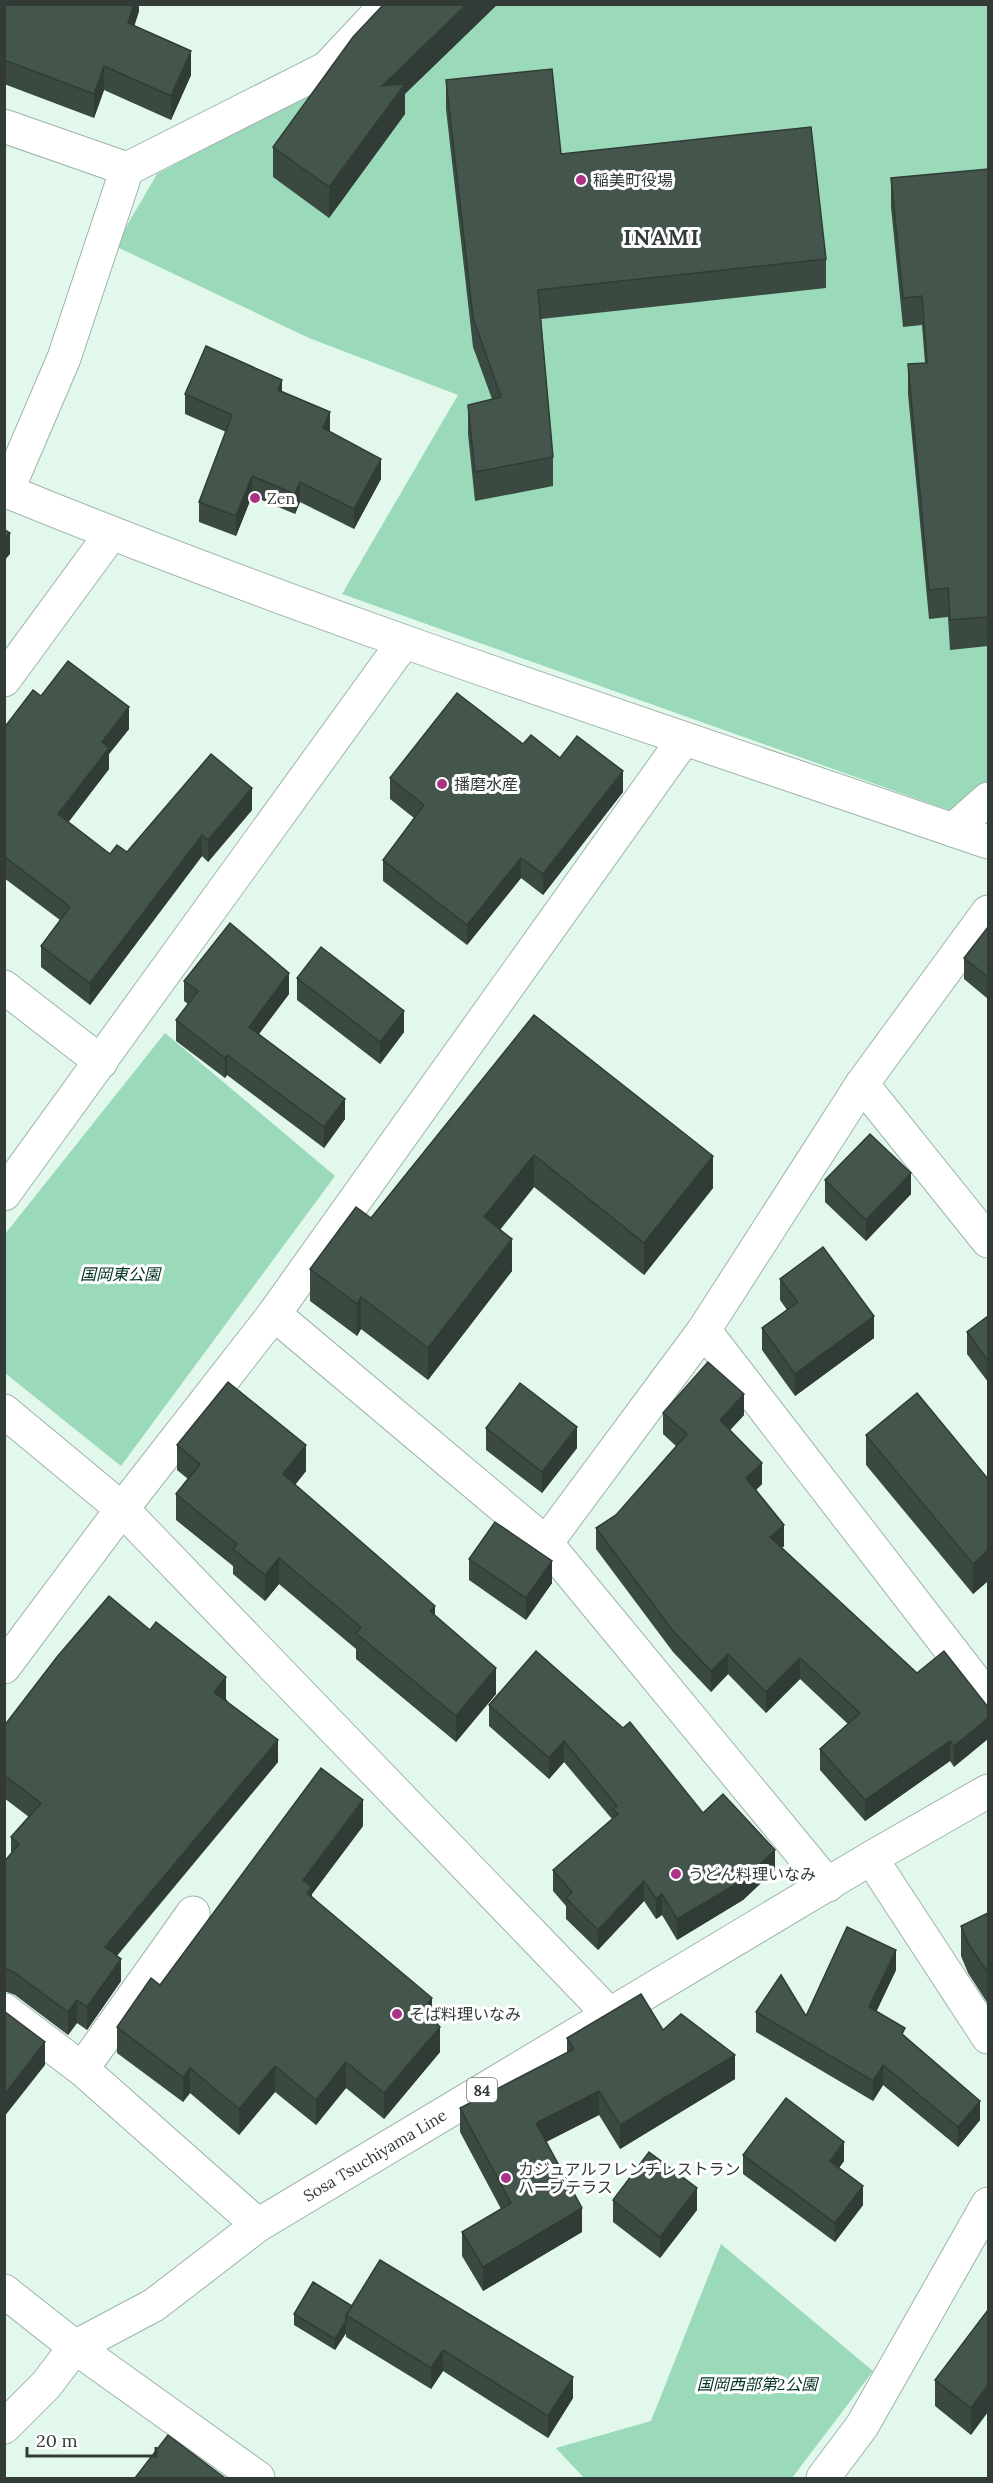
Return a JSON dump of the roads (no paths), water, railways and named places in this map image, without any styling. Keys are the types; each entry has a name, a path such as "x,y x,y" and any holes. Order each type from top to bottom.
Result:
{"street":[{"path":"387,4 327,68 127,168 64,358 6,491 111,534 403,643 988,842"},
{"path":"4,126 127,168"},
{"path":"4,680 111,534"},
{"path":"4,1194 403,643"},
{"path":"4,1667 122,1509 274,1314 684,739"},
{"path":"953,830 988,799"},
{"path":"546,1543 704,1330 861,1084 988,912"},
{"path":"4,987 100,1062"},
{"path":"861,1084 988,1241"},
{"path":"274,1314 546,1543 828,1885"},
{"path":"704,1330 988,1698"},
{"path":"4,1411 122,1509 609,2014"},
{"name":"Sosa Tsuchiyama Line","path":"4,2427 46,2385 75,2347 154,2305 258,2225 609,2014 988,1791"},
{"path":"872,1858 988,2037"},
{"path":"82,2069 194,1913"},
{"path":"4,2010 82,2069 258,2225"},
{"path":"823,2478 862,2426 988,2204"},
{"path":"4,2291 75,2347 258,2478"}],"place":[{"name":"稲美町役場","path":"581,180"},
{"name":"Zen","path":"255,498"},
{"name":"播磨水産","path":"442,784"},
{"name":"うどん料理いなみ","path":"676,1874"},
{"name":"そば料理いなみ","path":"397,2014"},
{"name":"カジュアルフレンチレストラン ハーブテラス","path":"506,2178"}],"district":[{"name":"INAMI","path":"662,237"}],"park label":[{"name":"国岡東公園","path":"120,1274"},
{"name":"国岡西部第2公園","path":"757,2384"}]}
